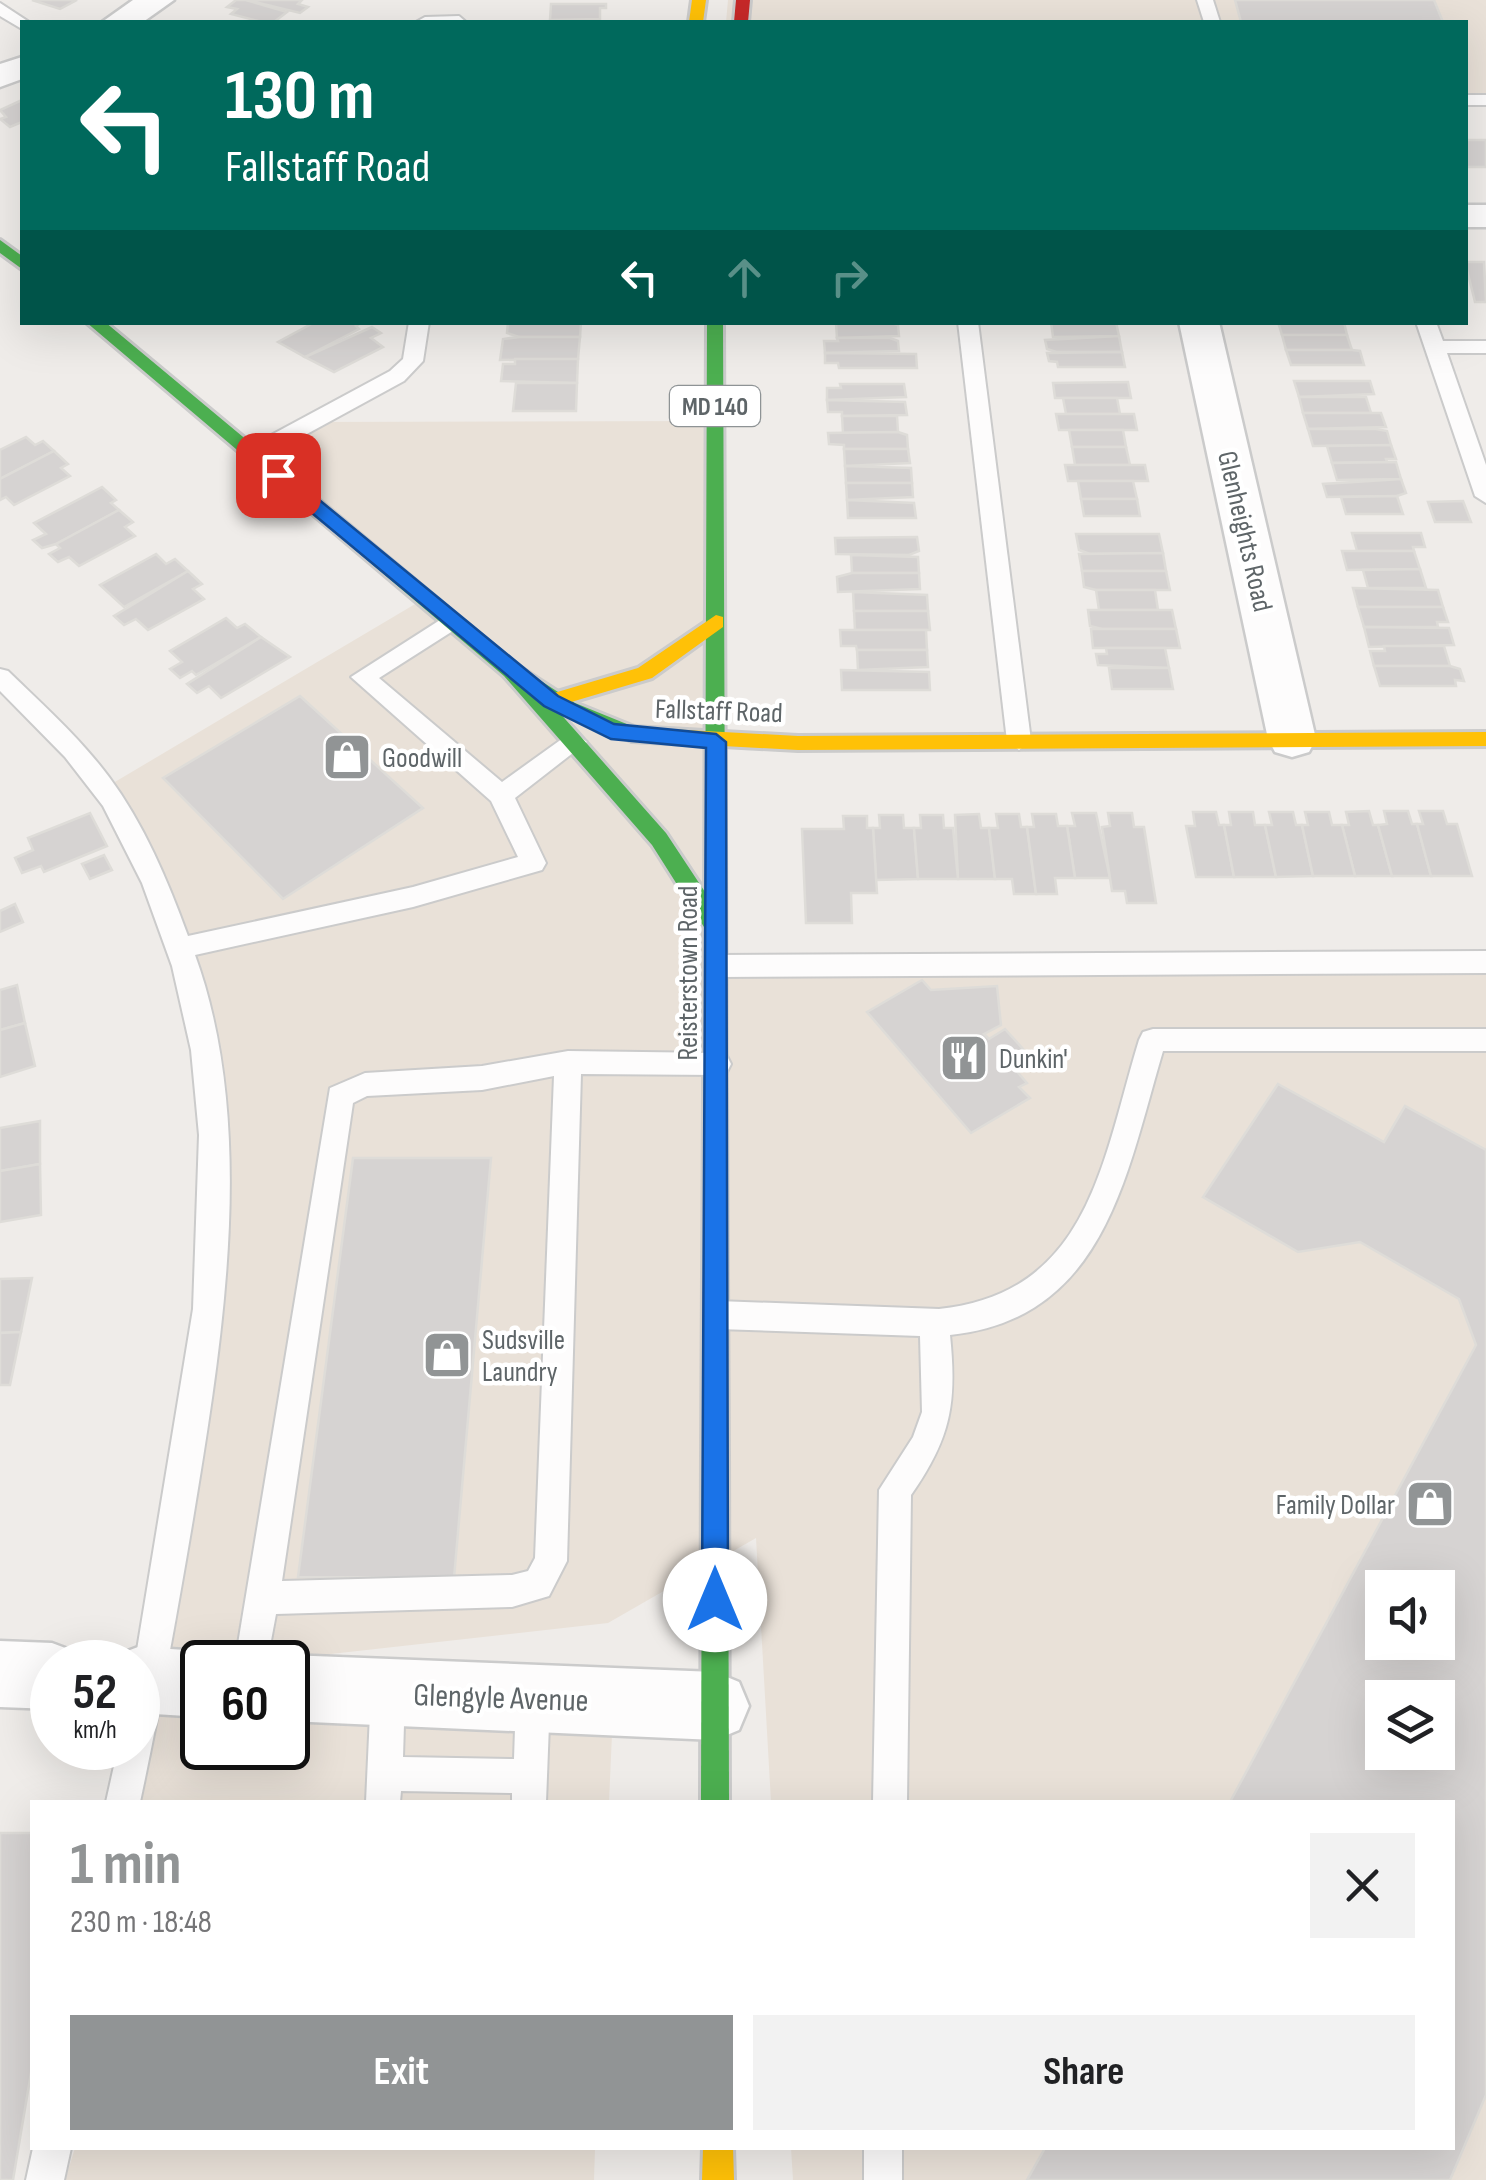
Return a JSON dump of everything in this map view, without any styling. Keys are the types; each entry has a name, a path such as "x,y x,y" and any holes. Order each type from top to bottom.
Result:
{"main road":[{"path":"0,245 20,262"},
{"name":"Fallstaff Road","path":"98,325 511,671 551,701 611,731 716,742 1486,739"},
{"name":"Reisterstown Road","path":"715,325 715,1800"},
{"path":"551,701 645,674 716,622"},
{"path":"511,671 659,839 717,929"},
{"path":"718,2150 718,2180"}],"street":[{"path":"123,20 158,0"},
{"name":"Glenheights Road","path":"1200,325 1292,738"},
{"path":"0,1674 30,1675"},
{"name":"Glengyle Avenue","path":"310,1689 715,1706"}],"lane":[{"path":"253,454 397,376 413,360 419,325"},
{"path":"968,325 1019,741"},
{"path":"1427,325 1486,496"},
{"path":"1435,347 1486,347"},
{"path":"180,948 412,897 533,863 501,794 363,677 452,621"},
{"path":"0,677 110,796 142,855 180,948 199,1009 212,1083 216,1232 206,1352 160,1667"},
{"path":"501,794 574,742"},
{"path":"717,966 1486,962"},
{"path":"718,1316 934,1325 973,1321 1001,1312 1060,1274 1099,1210 1153,1040 1486,1040"},
{"path":"263,1598 512,1591 538,1585 551,1561 568,1062"},
{"path":"254,1640 340,1096 365,1084 482,1078 568,1062 717,1064"},
{"path":"890,1800 895,1490 919,1458 938,1421 942,1398 934,1325"},
{"path":"388,1692 384,1788 530,1789 533,1698"},
{"path":"123,1800 130,1770"},
{"path":"45,2180 52,2150"},
{"path":"883,2150 883,2180"}],"shaded area":[{"path":"728,0 1486,0 1486,98 1468,99 1468,20 726,20"},
{"path":"717,421 720,966 1486,964 1486,2180 793,2180 791,2150 1455,2150 1455,1800 771,1800 756,1538 608,1623 310,1656 310,1640 180,1640 180,1671 160,1673 160,1640 151,1640 201,1371 217,1116 191,977 103,789 427,597 258,453 313,422"},
{"path":"160,1710 180,1710 180,1770 310,1770 310,1711 613,1712 609,1800 139,1800 145,1770 160,1770"},
{"path":"74,2150 595,2150 594,2180 65,2180"}],"building":[{"path":"32,0 77,0 60,9"},
{"path":"236,0 246,0 287,12 277,20 254,20 231,14 237,9 227,7"},
{"path":"247,0 302,0 298,4 308,7 300,13"},
{"path":"1235,0 1434,0 1442,20 1240,20"},
{"path":"551,4 606,4 606,8 600,8 600,19 550,20"},
{"path":"20,101 20,123 10,127 0,119 6,117 0,110"},
{"path":"1468,140 1486,140 1486,167 1468,167"},
{"path":"1468,262 1484,262 1486,302 1475,302"},
{"path":"309,325 358,325 359,329 305,357 278,342"},
{"path":"508,325 581,325 580,337 519,337 507,333"},
{"path":"836,325 898,325 899,336 837,338"},
{"path":"1051,325 1117,325 1119,336 1053,337"},
{"path":"1279,325 1345,325 1347,335 1282,335"},
{"path":"372,327 381,333 371,338 383,347 334,372 305,357"},
{"path":"1282,335 1347,335 1352,350 1286,350"},
{"path":"1119,336 1122,352 1056,352 1047,349 1045,340"},
{"path":"580,337 578,359 500,360 503,339"},
{"path":"837,338 890,338 898,341 899,351 825,353 824,341 838,341"},
{"path":"1286,350 1360,351 1364,365 1291,365"},
{"path":"1122,352 1125,367 1058,367 1057,362 1049,361 1047,353"},
{"path":"825,353 916,354 917,368 839,368 838,363 825,363"},
{"path":"515,359 578,359 577,383 501,381 503,364 515,364"},
{"path":"1294,381 1370,381 1374,394 1299,397"},
{"path":"1128,382 1131,398 1055,398 1053,383"},
{"path":"516,383 577,383 576,411 513,411"},
{"path":"840,384 904,384 906,397 827,400 827,388 841,388"},
{"path":"1299,397 1366,397 1371,413 1303,413"},
{"path":"1063,398 1117,398 1120,414 1066,414"},
{"path":"827,400 905,402 907,415 842,416 842,412 828,412"},
{"path":"1303,413 1381,413 1386,427 1308,429"},
{"path":"1056,414 1134,414 1137,430 1059,430"},
{"path":"842,416 897,416 898,432 843,433"},
{"path":"1308,429 1387,431 1391,445 1313,446"},
{"path":"1069,430 1123,430 1126,447 1072,447"},
{"path":"828,433 907,435 908,449 844,449 844,445 829,444"},
{"path":"26,437 35,445 43,441 54,451 0,479 0,450"},
{"path":"1391,445 1396,459 1386,459 1387,462 1332,463 1327,446"},
{"path":"1072,447 1126,447 1130,465 1075,465"},
{"path":"844,449 908,449 910,463 845,466"},
{"path":"54,451 68,464 61,468 70,476 14,505 6,497 0,500 0,479"},
{"path":"1396,462 1401,479 1337,480 1332,463"},
{"path":"1065,465 1145,465 1148,481 1068,481"},
{"path":"845,466 911,468 912,483 846,483"},
{"path":"1401,479 1406,493 1397,496 1327,497 1323,484"},
{"path":"1078,481 1133,481 1137,499 1081,499"},
{"path":"846,483 912,483 913,497 847,500"},
{"path":"102,487 116,500 111,503 119,510 56,544 42,548 33,540 46,534 34,523"},
{"path":"1397,496 1403,514 1346,514 1341,497"},
{"path":"1081,499 1137,499 1140,516 1084,516"},
{"path":"847,500 914,503 916,518 848,518"},
{"path":"1463,501 1471,522 1435,522 1428,502"},
{"path":"119,510 133,522 125,527 135,536 79,566 69,557 58,562 49,554 60,548 56,544"},
{"path":"1352,533 1421,533 1425,547 1413,547 1414,551 1357,551"},
{"path":"1076,534 1159,534 1163,553 1090,554 1079,550"},
{"path":"917,537 919,551 909,555 836,554 835,538"},
{"path":"1342,551 1414,551 1420,569 1347,570"},
{"path":"1163,553 1166,571 1082,571 1079,554"},
{"path":"156,554 166,564 175,559 188,571 124,607 100,585"},
{"path":"851,555 918,557 919,573 852,573"},
{"path":"1420,569 1426,588 1368,588 1363,570"},
{"path":"188,571 202,584 193,589 204,599 148,630 136,619 124,625 114,616"},
{"path":"1082,571 1166,571 1170,590 1096,590 1084,587"},
{"path":"852,573 919,573 920,589 838,592 837,577"},
{"path":"1353,588 1438,590 1443,607 1358,607"},
{"path":"1096,590 1155,590 1158,610 1099,610"},
{"path":"853,592 927,595 928,611 854,611"},
{"path":"1358,607 1443,607 1448,622 1437,622 1438,627 1364,627"},
{"path":"1088,610 1172,610 1176,629 1102,629 1090,626"},
{"path":"854,611 928,611 930,630 855,630"},
{"path":"226,618 237,628 245,624 261,637 196,675 192,671 180,678 170,669 182,662 170,651"},
{"path":"1364,627 1449,628 1454,645 1369,647"},
{"path":"1091,629 1176,629 1180,648 1093,648"},
{"path":"840,630 926,630 927,650 857,650 856,646 841,646"},
{"path":"261,637 290,657 221,698 209,686 197,693 187,684"},
{"path":"1384,646 1444,646 1450,666 1374,666 1370,651 1385,651"},
{"path":"1106,648 1165,648 1169,668 1098,665 1096,654 1107,654"},
{"path":"857,650 927,650 928,667 858,670"},
{"path":"1374,666 1450,666 1460,669 1464,681 1455,680 1456,686 1380,686"},
{"path":"1109,668 1169,668 1173,689 1112,689"},
{"path":"841,670 929,672 930,690 842,690"},
{"path":"300,696 423,808 283,899 163,778"},
{"path":"1369,811 1373,825 1378,825 1392,876 1355,876 1342,825 1349,825 1346,812"},
{"path":"1384,811 1408,811 1412,824 1417,824 1431,876 1392,876 1378,825 1387,824"},
{"path":"1419,811 1443,811 1447,824 1457,824 1472,876 1431,876 1417,824 1423,824"},
{"path":"1193,812 1216,812 1219,825 1224,825 1234,877 1196,877 1186,826 1195,826"},
{"path":"1229,812 1253,812 1255,825 1265,825 1276,877 1234,877 1224,825 1231,825"},
{"path":"1269,812 1293,812 1296,825 1302,825 1313,876 1276,877 1265,825 1272,825"},
{"path":"1305,812 1329,812 1332,825 1342,825 1355,876 1313,876 1302,825 1308,825"},
{"path":"90,813 107,846 44,872 41,866 22,873 15,858 33,850 28,838"},
{"path":"1072,813 1096,813 1110,878 1075,878 1067,826 1075,826"},
{"path":"1108,813 1132,813 1134,827 1144,827 1156,903 1127,903 1125,891 1112,891 1102,827 1110,826"},
{"path":"979,814 981,828 989,828 995,879 958,879 955,815"},
{"path":"996,814 1019,814 1021,827 1027,827 1036,894 1014,894 1012,879 995,879 989,828 998,828"},
{"path":"1032,814 1056,814 1058,826 1067,826 1075,878 1055,878 1057,894 1036,894 1027,827 1034,827"},
{"path":"879,815 903,815 904,828 914,828 918,879 876,880 873,828 880,828"},
{"path":"920,815 943,815 944,828 953,828 958,879 918,879 914,828 921,828"},
{"path":"843,816 867,816 867,828 873,828 877,893 851,893 852,923 806,923 802,829 844,829"},
{"path":"104,855 112,870 90,879 82,864"},
{"path":"15,904 23,922 0,932 0,911"},
{"name":"Dunkin'","path":"922,980 931,990 997,986 1001,1025 984,1034 989,1039 1005,1029 1023,1049 1017,1053 1024,1062 1014,1068 1027,1083 1019,1087 1030,1098 971,1133 867,1012"},
{"path":"17,985 25,1023 0,1030 0,990"},
{"path":"25,1023 35,1066 0,1077 0,1030"},
{"path":"1278,1084 1384,1142 1405,1106 1486,1150 1486,2095 1450,2180 1027,2180 1044,2150 1455,2150 1455,1800 1231,1800 1476,1345 1459,1299 1360,1242 1298,1252 1203,1197"},
{"path":"40,1121 40,1164 0,1171 0,1128"},
{"path":"353,1158 491,1158 454,1578 298,1577"},
{"path":"40,1164 41,1215 0,1222 0,1171"},
{"path":"32,1278 21,1332 0,1333 0,1279"},
{"path":"21,1332 10,1385 0,1385 0,1333"},
{"path":"0,1833 30,1833 30,2079 13,2180 0,2180"}],"traffic: fast":[{"path":"0,245 20,262"},
{"path":"98,325 511,671 568,708 632,734"},
{"path":"715,325 715,1095"},
{"path":"511,671 659,839 717,929"},
{"path":"715,1455 715,1800"}],"traffic: slow":[{"path":"696,20 699,0"},
{"path":"551,701 645,673 716,622"},
{"path":"632,734 798,743 1486,739"},
{"path":"718,2150 718,2180"}],"traffic: jam":[{"path":"741,20 743,0"},
{"path":"715,1095 715,1455"}],"place":[{"name":"Goodwill","path":"347,757"},
{"name":"Dunkin'","path":"964,1058"},
{"name":"Sudsville Laundry","path":"447,1355"},
{"name":"Family Dollar","path":"1430,1504"}],"route":[{"path":"278,475 551,701 611,731 630,736 716,742 715,1600"}]}
